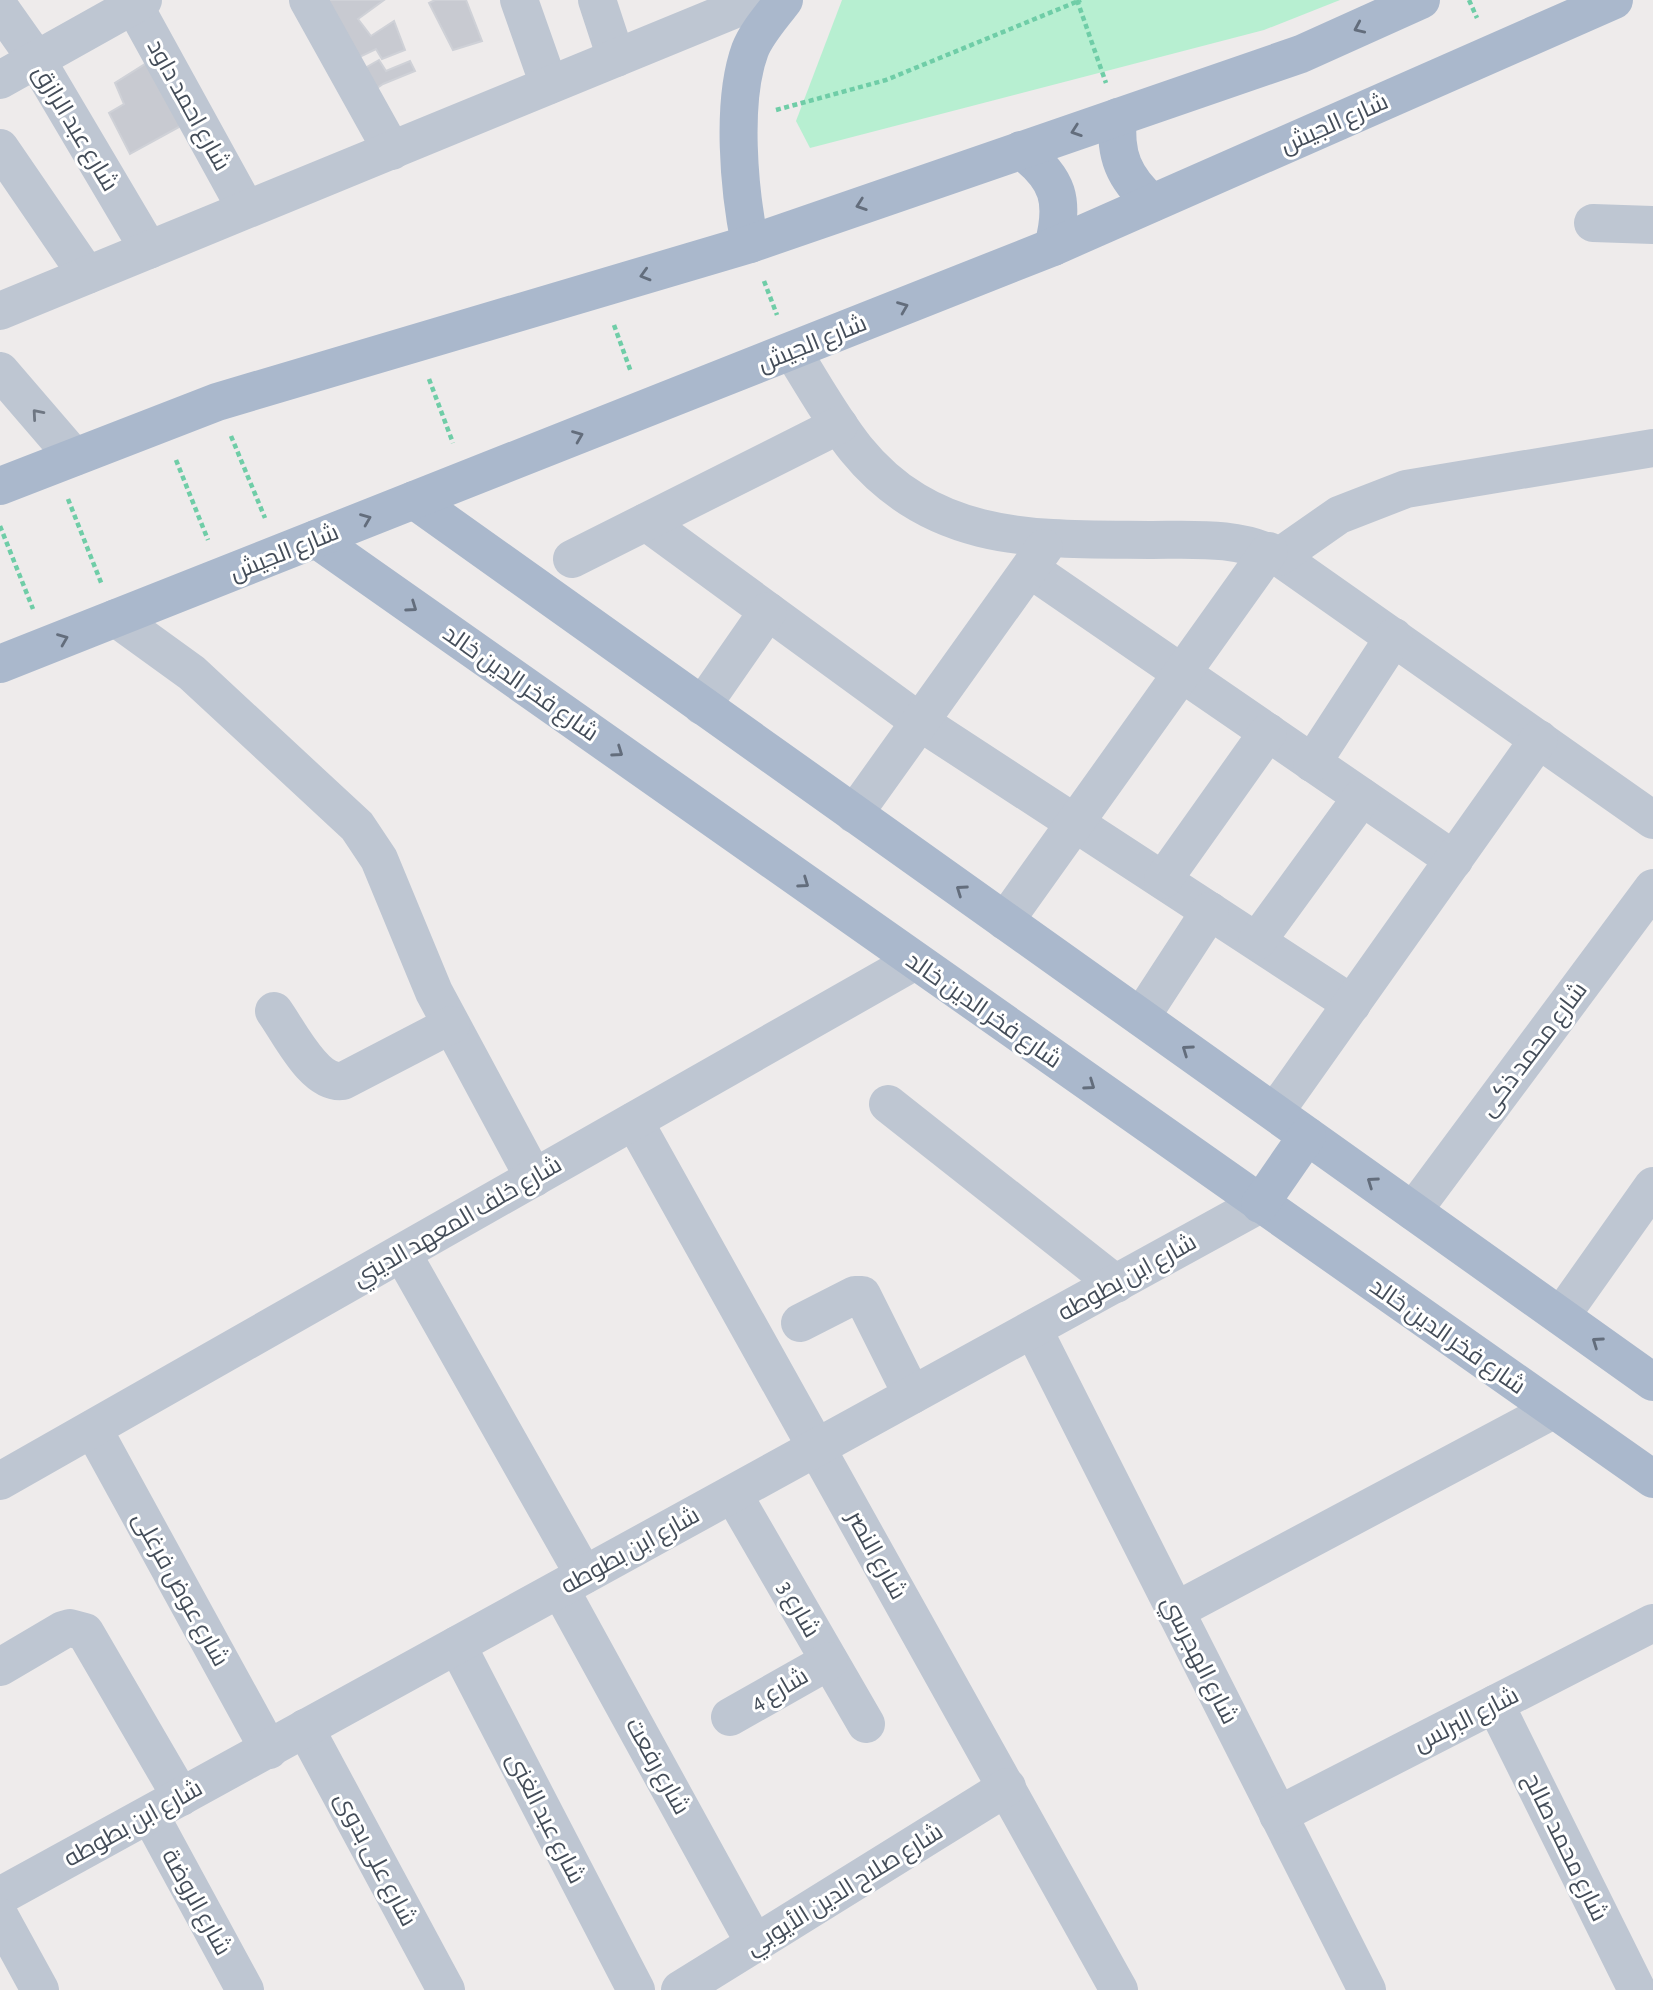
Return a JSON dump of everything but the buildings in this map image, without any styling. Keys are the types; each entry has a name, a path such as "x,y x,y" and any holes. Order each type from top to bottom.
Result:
{"main road":[{"path":"750,244 739,180 742,83 751,48 784,0"},
{"path":"0,486 217,402 750,244 1301,54 1421,0"},
{"name":"شارع الجيش","path":"0,664 1053,247 1614,0"},
{"path":"1118,117 1116,140 1121,165 1133,187 1152,204"},
{"path":"1021,150 1043,167 1057,191 1060,219 1053,247"},
{"path":"414,500 1561,1316 1650,1374"},
{"name":"شارع فخر الدين خالد","path":"316,539 1653,1479"},
{"path":"1260,1204 1307,1136"}],"street":[{"path":"308,0 392,151"},
{"path":"519,0 549,85"},
{"path":"597,0 616,58"},
{"path":"0,311 757,0"},
{"path":"0,80 136,2"},
{"name":"شارع احمد داود","path":"136,2 246,209"},
{"name":"شارع عبد الرازق","path":"0,8 36,59 149,250"},
{"path":"0,148 87,275"},
{"path":"1593,223 1653,225"},
{"path":"792,351 857,450 896,487 941,515 991,533 1051,539 1220,540 1241,542 1274,554 1653,820"},
{"path":"0,370 64,461"},
{"path":"572,559 839,425"},
{"path":"1005,921 1182,673 1274,554 1339,515 1406,489 1653,448"},
{"path":"646,522 920,722 1352,1004"},
{"path":"854,814 1051,539"},
{"path":"1030,569 1454,860"},
{"path":"702,706 768,611"},
{"path":"116,618 192,673 357,826 379,859 419,961 534,1178"},
{"path":"1312,763 1394,637"},
{"path":"1163,880 1268,732"},
{"path":"1275,1112 1539,739"},
{"path":"1257,941 1362,797"},
{"name":"شارع محمد ذكى","path":"1413,1211 1653,888"},
{"path":"1140,1017 1210,911"},
{"name":"شارع خلف المعهد الديني","path":"0,1481 915,961"},
{"path":"274,1011 319,1074 335,1082 343,1081 452,1025"},
{"path":"888,1104 1116,1284"},
{"name":"شارع النصر","path":"634,1121 1007,1787 1115,1988"},
{"path":"1561,1316 1653,1186"},
{"name":"شارع ابن بطوطه","path":"0,1896 1260,1204"},
{"name":"شارع رفعت","path":"402,1253 755,1944"},
{"path":"800,1323 855,1295 862,1295 912,1395"},
{"name":"شارع الهجرسي","path":"1033,1329 1367,1990"},
{"path":"1175,1611 1553,1410"},
{"name":"شارع عوض فرغلى","path":"93,1429 269,1749"},
{"name":"شارع 3","path":"733,1494 866,1724"},
{"name":"شارع البرلس","path":"1278,1815 1653,1623"},
{"name":"شارع الروضة","path":"2,1661 63,1630 71,1628 85,1632 245,1990"},
{"name":"شارع عبد الغنى","path":"457,1645 636,1990"},
{"name":"شارع 4","path":"730,1717 829,1661"},
{"name":"شارع محمد صالح","path":"1496,1704 1637,1990"},
{"name":"شارع على بدوى","path":"305,1728 446,1990"},
{"name":"شارع صلاح الدين الأيوبي","path":"680,1990 1007,1787"},
{"path":"0,1917 40,1990"}],"path":[{"path":"741,119 886,80 1078,1 1118,117"},
{"path":"750,244 792,351"},
{"path":"600,288 645,409"},
{"path":"415,342 467,480"},
{"path":"217,402 279,554"},
{"path":"162,423 223,576"},
{"path":"64,461 116,618"},
{"path":"0,526 48,645"}],"green space":[{"path":"842,0 1340,0 1264,30 810,148 796,121"}]}
